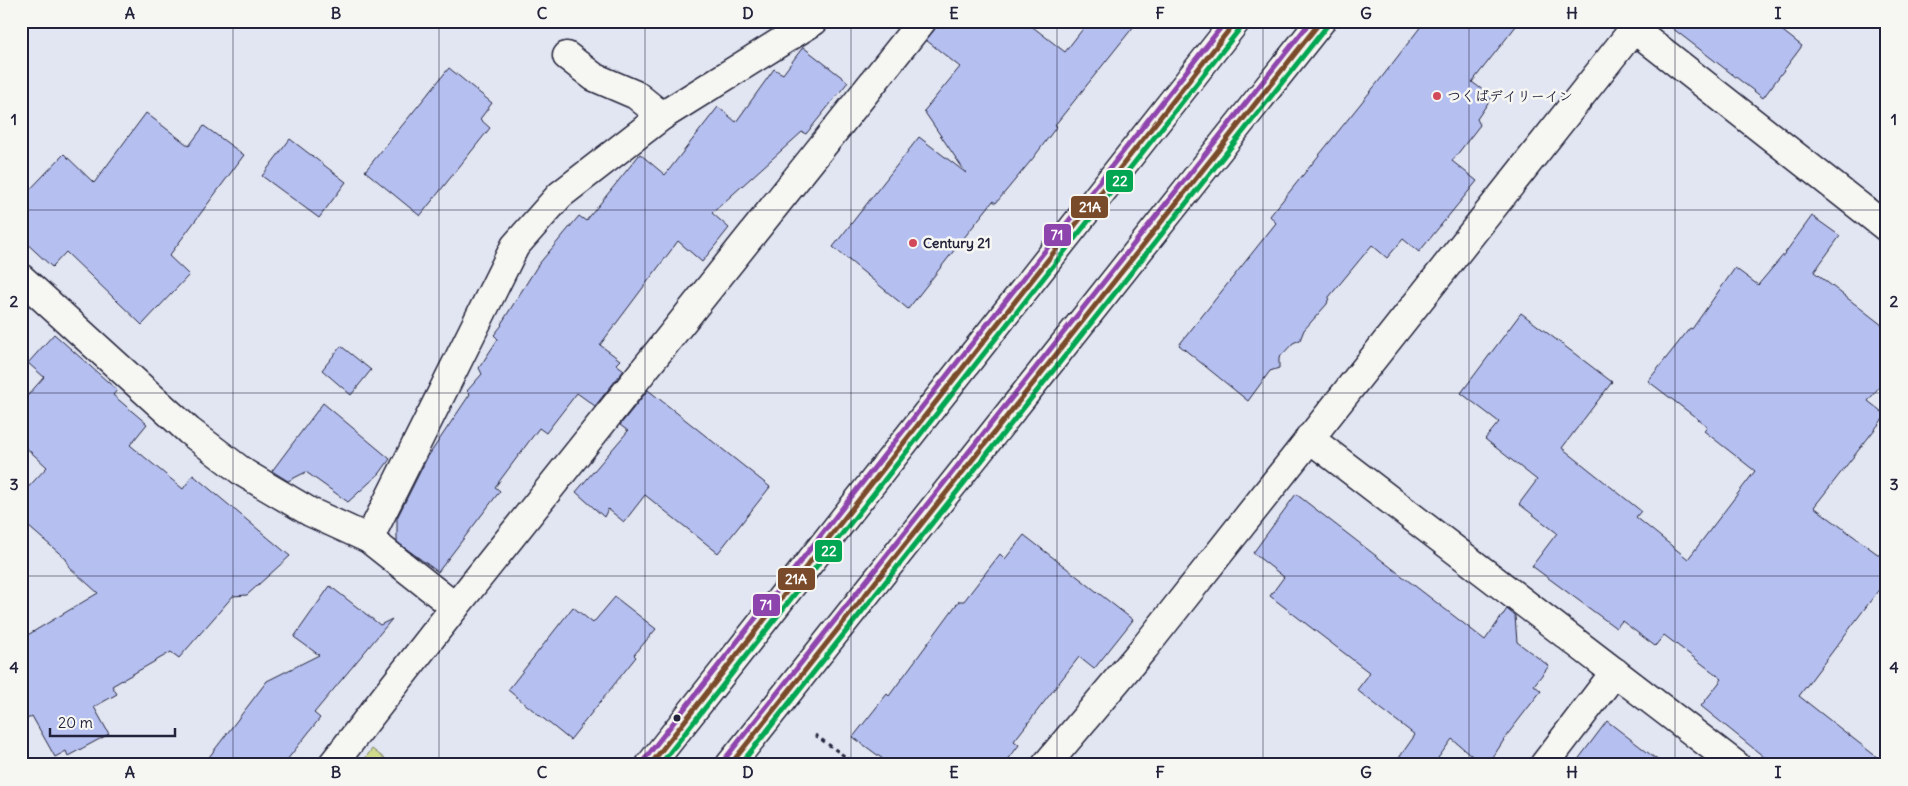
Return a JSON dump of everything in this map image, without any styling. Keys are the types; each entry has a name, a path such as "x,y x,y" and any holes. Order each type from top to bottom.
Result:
{"street":[{"path":"369,539 515,246 560,195 662,116 814,21"},
{"path":"332,765 455,607 922,21"},
{"path":"650,765 1236,21"},
{"path":"730,765 1321,21"},
{"path":"1046,765 1144,647 1637,25 1887,228"},
{"path":"567,56 594,77 636,95 662,116"},
{"path":"21,278 165,411 228,461 244,473 310,512 369,539 455,607"},
{"path":"1309,438 1614,672 1726,762"},
{"path":"1544,765 1614,672"}],"path":[{"path":"815,735 857,765"}],"green space":[{"path":"372,749 393,765 360,765"}],"building":[{"path":"937,21 1025,21 1065,52 1089,21 1138,21 1055,125 1057,126 1034,157 996,203 993,201 908,309 833,247 919,137 966,173 924,111 960,67 926,40 934,30"},
{"path":"1425,21 1520,21 1472,82 1492,97 1477,119 1480,125 1452,161 1477,181 1419,252 1403,239 1387,258 1372,245 1329,297 1327,304 1304,330 1300,340 1293,343 1279,358 1279,368 1270,371 1248,401 1179,345 1276,223 1270,216"},
{"path":"1663,21 1770,21 1802,46 1763,98"},
{"path":"803,47 848,82 806,134 802,132 712,213 729,228 702,262 678,241 600,345 620,360 616,364 624,370 595,406 577,393 546,433 539,428 495,487 500,491 438,572 397,542 397,518 427,458 470,394 467,391 482,374 479,368 498,339 494,335 538,265 579,216 586,221 640,154 665,175 718,107 736,122 774,69 783,74"},
{"path":"449,68 492,103 480,119 490,128 420,216 365,171"},
{"path":"146,113 189,146 204,126 244,155 169,256 189,275 142,325 66,252 52,267 21,238 21,199 64,154 94,183"},
{"path":"290,139 346,182 319,218 262,176"},
{"path":"1812,216 1840,236 1814,272 1887,329 1887,377 1868,401 1886,415 1814,507 1887,561 1887,579 1799,696 1887,765 1774,765 1701,706 1722,679 1664,635 1655,646 1622,621 1616,628 1532,566 1557,533 1519,504 1537,480 1485,439 1499,422 1461,393 1521,313 1612,382 1562,448 1641,511 1636,517 1688,559 1755,471 1704,431 1707,426 1648,381 1690,328 1692,329 1735,268 1758,285 1785,253"},
{"path":"54,334 117,390 113,395 147,424 130,445 183,489 193,475 290,556 247,595 233,596 179,658 171,652 112,686 117,694 94,707 109,734 68,756 66,751 55,757 32,716 21,723 21,639 98,593 69,567 66,559 21,520 21,495 47,467 21,443 21,403 44,377 28,363"},
{"path":"341,346 371,370 351,395 322,370"},
{"path":"648,390 770,487 718,553 645,495 624,522 608,509 604,517 576,492 628,431 620,425"},
{"path":"323,403 390,459 380,473 348,502 306,472 288,481 272,471"},
{"path":"1296,494 1485,640 1507,609 1515,616 1517,642 1549,666 1534,685 1541,691 1507,735 1488,765 1483,765 1452,739 1433,765 1394,765 1415,735 1357,690 1370,673 1270,596 1284,577 1253,553"},
{"path":"1024,535 1133,620 1094,669 1079,657 1014,741 1019,745 1004,765 891,765 853,737 887,694 889,696 959,601 964,601 1000,554 1005,559"},
{"path":"330,586 380,625 392,619 314,713 320,718 283,765 203,765 267,681 319,655 294,637"},
{"path":"615,597 656,629 570,740 508,690 573,607 593,623"},
{"path":"1607,721 1664,765 1574,765"}],"transit line":[{"name":"71","path":"644,760 1226,21"},
{"name":"21A","path":"650,765 1236,21"},
{"name":"71","path":"724,760 1311,21"},
{"name":"21A","path":"730,765 1321,21"},
{"name":"22","path":"660,765 1242,26"},
{"name":"22","path":"740,765 1327,26"}],"place":[{"name":"つくばデイリーイン","path":"1437,96"},
{"name":"Century 21","path":"913,243"}]}
